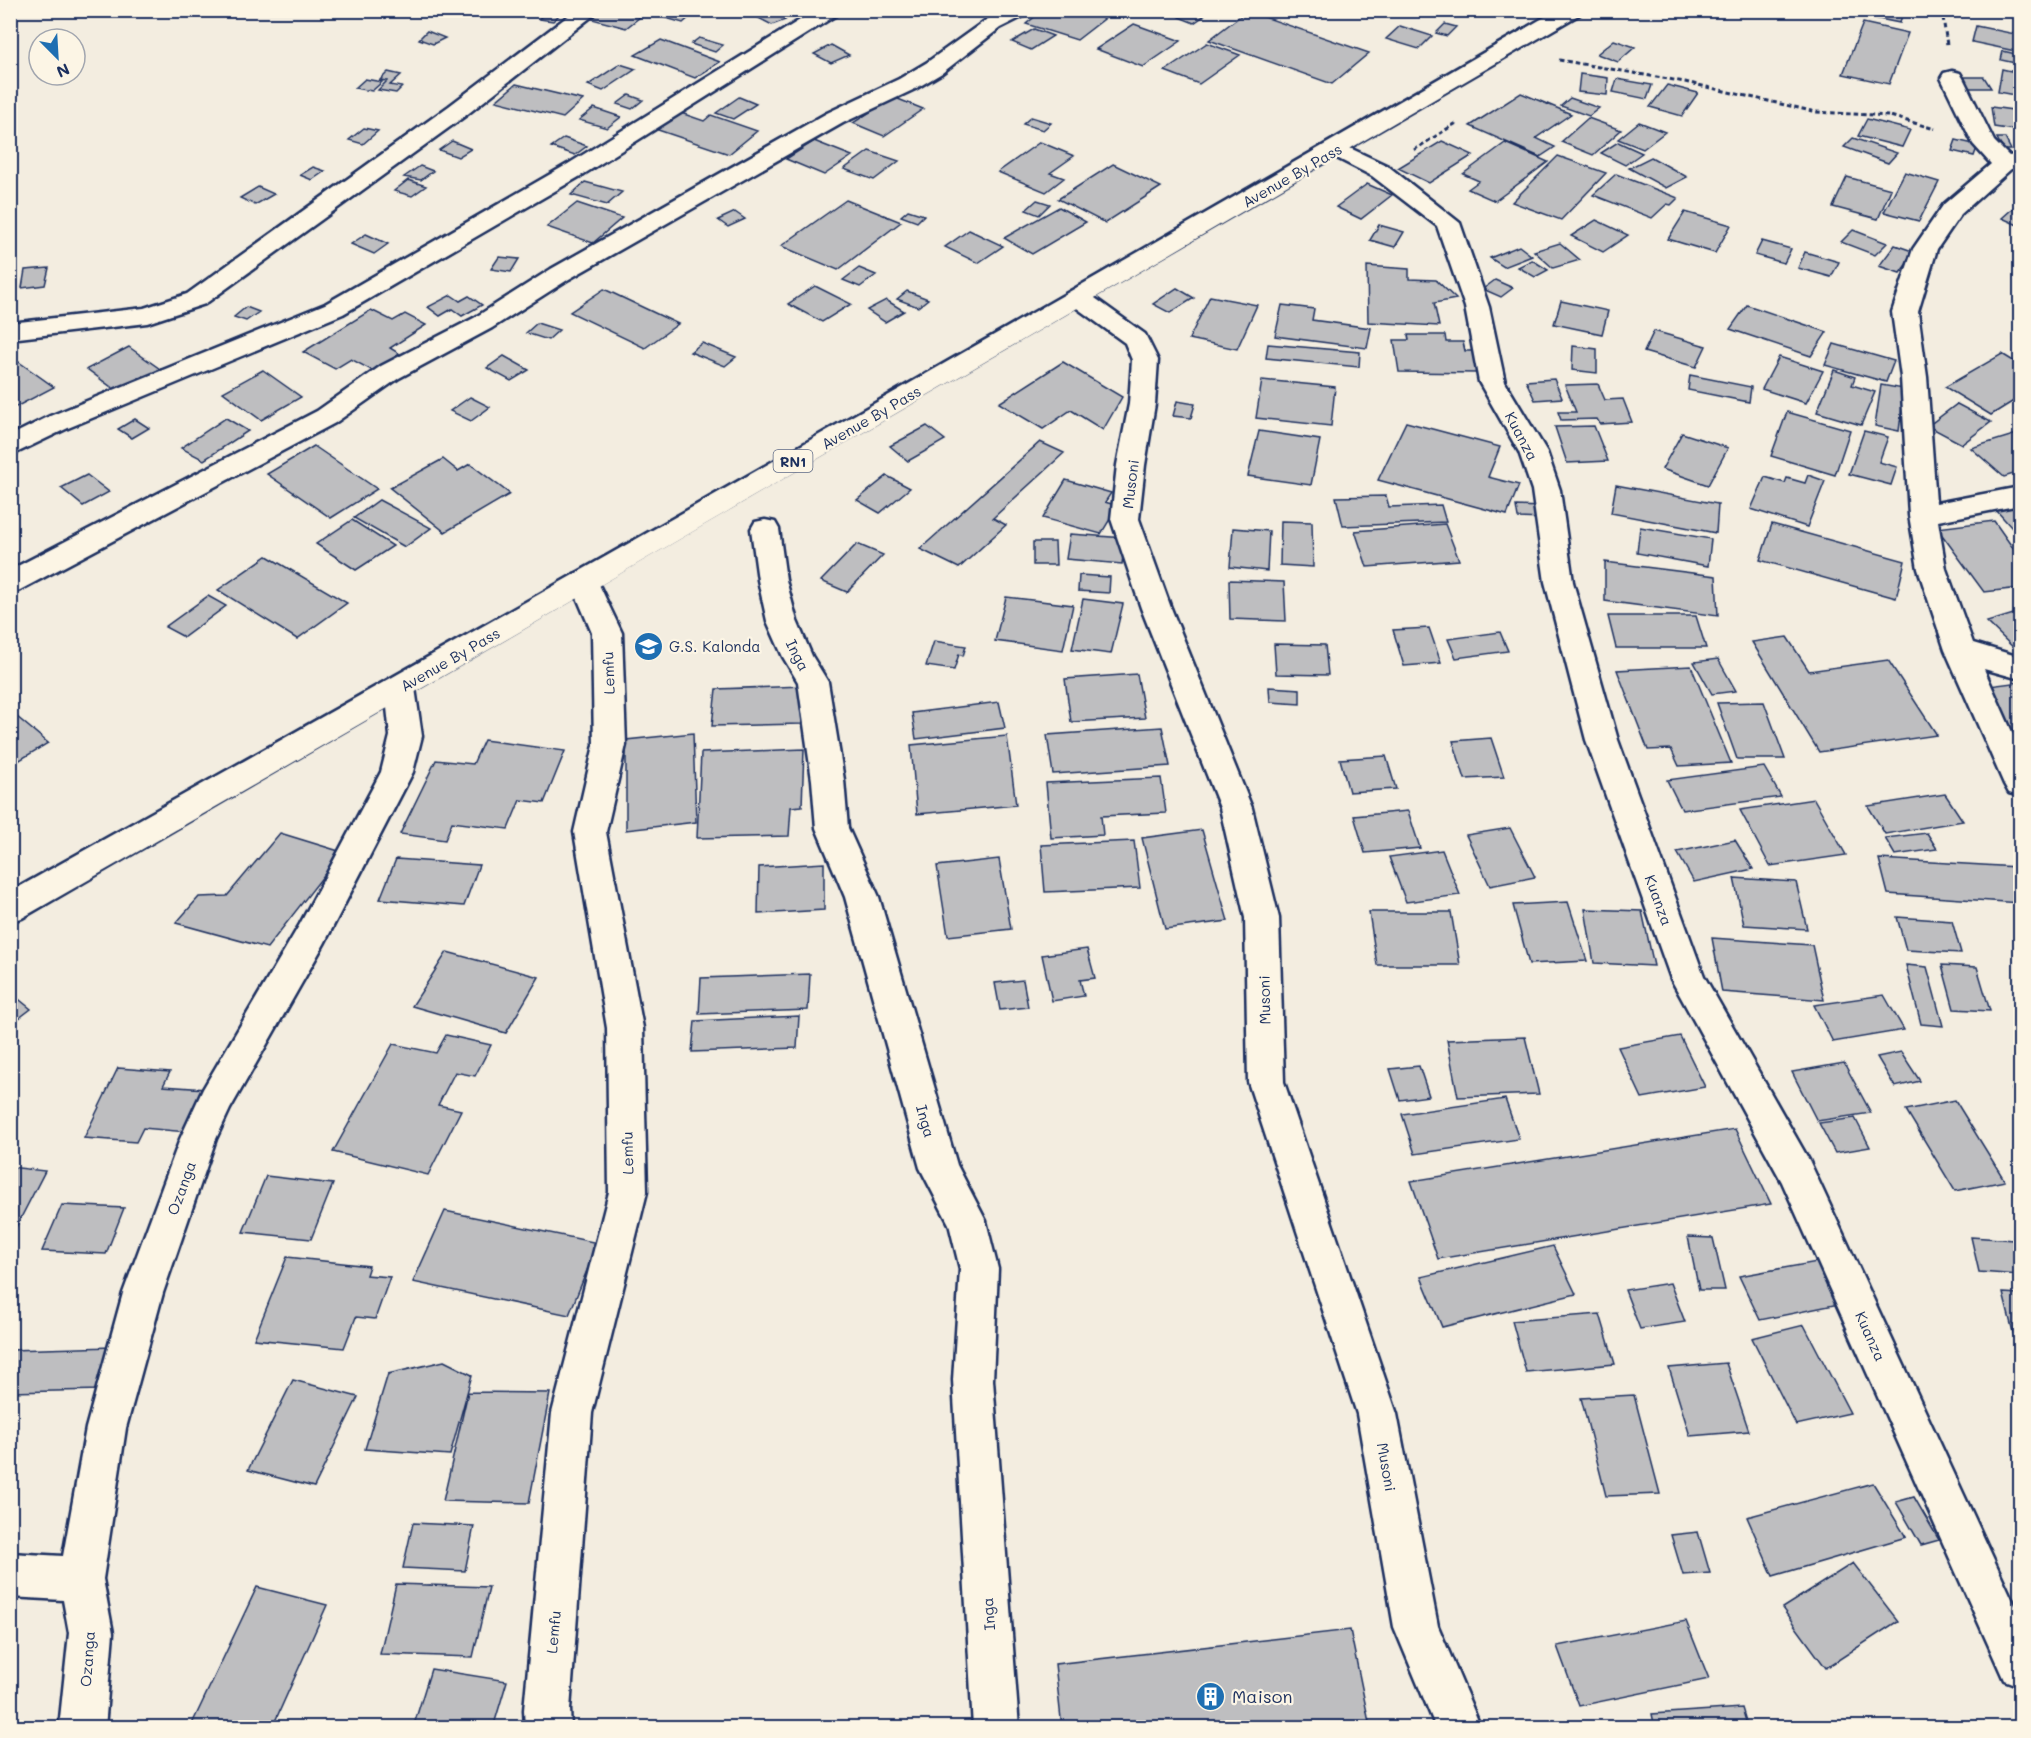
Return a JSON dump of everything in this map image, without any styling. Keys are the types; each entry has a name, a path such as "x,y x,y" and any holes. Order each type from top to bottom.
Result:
{"main road":[{"path":"10,331 147,315 196,299 457,111 590,10"},
{"path":"10,447 59,422 334,309 576,169 831,10"},
{"path":"10,583 327,417 390,372 483,323 560,274 835,118 907,84 934,68 993,24 1021,10"},
{"name":"Avenue By Pass","path":"10,908 400,688 1079,298 1573,10"},
{"path":"1952,78 1984,144 2012,162 1952,209 1925,249 1905,312 1914,377 1923,515 1932,569 1960,650 2020,784"},
{"name":"Kuanza","path":"1337,149 1380,171 1448,223 1477,307 1492,382 1533,452 1546,490 1559,582 1602,740 1688,979 1796,1172 2020,1664"},
{"name":"Musoni","path":"1079,298 1136,339 1145,360 1142,405 1131,465 1125,519 1156,608 1236,808 1262,918 1266,1082 1377,1414 1416,1627 1459,1728"},
{"path":"1923,515 2020,496"},
{"name":"Inga","path":"765,529 772,580 782,621 798,657 813,682 828,780 832,828 862,897 939,1168 968,1221 979,1269 973,1380 996,1728"},
{"name":"Lemfu","path":"548,1728 547,1710 572,1413 628,1192 625,1028 590,832 610,745 607,633 584,581"},
{"path":"1960,650 2020,668"},
{"name":"Ozanga","path":"82,1728 91,1633 81,1579 106,1428 143,1293 198,1139 216,1100 312,934 396,772 406,736 400,688"},
{"path":"10,1575 81,1579"}],"path":[{"path":"1558,60 1685,82 1816,112 1890,116 1984,144"},
{"path":"1380,171 1459,122"}],"building":[{"path":"536,10 564,10 553,21 539,19 543,14 534,12"},
{"path":"602,10 614,10 640,17 626,28 592,19"},
{"path":"638,10 698,10 683,23"},
{"path":"759,10 768,10 785,20 772,25 751,14"},
{"path":"924,10 951,10 942,17"},
{"path":"1043,10 1090,10 1108,16 1077,40 1026,24"},
{"path":"1188,10 1204,16 1194,23 1179,17"},
{"path":"1834,10 1903,10 1900,23"},
{"path":"1247,11 1369,53 1332,84 1209,40"},
{"path":"1863,23 1908,33 1889,84 1843,74"},
{"path":"1134,24 1181,41 1143,67 1096,49"},
{"path":"1445,24 1456,27 1447,36 1436,33"},
{"path":"1400,26 1432,36 1419,49 1386,39"},
{"path":"1976,26 2020,35 2020,52 1972,42"},
{"path":"1034,29 1053,36 1031,50 1012,42"},
{"path":"427,31 445,38 433,44 419,39"},
{"path":"699,38 723,45 715,52 691,44"},
{"path":"661,40 720,62 695,78 635,55"},
{"path":"1614,40 1635,47 1618,62 1597,54"},
{"path":"1207,43 1240,55 1199,84 1165,71"},
{"path":"831,45 849,55 831,63 814,54"},
{"path":"2003,51 2020,55 2020,64 2001,60"},
{"path":"620,64 636,69 603,91 588,85"},
{"path":"2002,69 2020,73 2020,96 1998,92"},
{"path":"388,72 401,75 390,85 402,87 396,93 378,90 387,81 380,80"},
{"path":"1580,74 1608,78 1607,95 1578,92"},
{"path":"1963,77 1984,77 1991,88 1969,88"},
{"path":"365,79 382,82 372,91 355,88"},
{"path":"1617,79 1652,85 1647,99 1613,92"},
{"path":"516,84 583,100 563,118 496,101"},
{"path":"1667,85 1698,93 1682,116 1650,107"},
{"path":"1521,93 1571,114 1536,138 1555,147 1540,157 1470,126"},
{"path":"629,95 643,100 632,109 617,104"},
{"path":"739,97 756,104 733,119 716,113"},
{"path":"893,97 923,109 884,136 853,123"},
{"path":"1570,98 1599,108 1589,116 1561,106"},
{"path":"1991,107 2020,111 2020,131 1994,127"},
{"path":"594,108 621,117 607,128 579,120"},
{"path":"678,112 704,121 711,115 757,131 729,154 655,129"},
{"path":"1031,117 1051,123 1043,130 1023,124"},
{"path":"1588,118 1621,130 1593,155 1561,142"},
{"path":"1867,119 1910,130 1902,147 1858,136"},
{"path":"1639,122 1665,132 1643,149 1618,139"},
{"path":"364,128 378,131 363,144 349,140"},
{"path":"564,138 587,146 575,155 551,147"},
{"path":"1853,138 1897,153 1888,163 1844,147"},
{"path":"1997,138 2005,138 2011,150 2003,150"},
{"path":"1956,140 1978,145 1974,156 1952,151"},
{"path":"452,141 471,149 458,157 439,150"},
{"path":"814,141 852,156 824,175 786,159"},
{"path":"1442,141 1473,155 1429,183 1398,168"},
{"path":"1040,142 1074,156 1050,173 1064,178 1046,192 998,172"},
{"path":"1618,142 1642,153 1625,165 1601,153"},
{"path":"1505,143 1548,162 1495,201 1468,189 1479,181 1463,174"},
{"path":"869,151 899,161 874,180 844,169"},
{"path":"1558,156 1606,173 1561,220 1512,202"},
{"path":"1651,157 1687,177 1666,188 1629,168"},
{"path":"1113,164 1161,187 1105,223 1058,199"},
{"path":"420,166 433,171 421,180 404,177"},
{"path":"313,167 325,171 312,180 300,175"},
{"path":"1905,172 1939,182 1919,221 1884,212"},
{"path":"1616,174 1678,198 1671,205 1667,204 1652,218 1593,195"},
{"path":"1847,177 1891,189 1878,219 1833,207"},
{"path":"408,180 426,186 412,196 394,191"},
{"path":"585,182 622,192 607,205 571,195"},
{"path":"1367,184 1392,195 1361,219 1336,207"},
{"path":"258,187 274,194 255,205 240,198"},
{"path":"846,200 901,222 838,270 781,246"},
{"path":"1037,200 1050,204 1039,215 1026,210"},
{"path":"2020,202 2020,226 2002,218"},
{"path":"577,203 622,218 593,243 547,227"},
{"path":"1059,207 1086,222 1032,254 1004,238"},
{"path":"908,210 924,215 917,222 901,216"},
{"path":"735,212 745,219 728,227 718,220"},
{"path":"1685,212 1731,225 1715,253 1668,239"},
{"path":"1596,220 1628,235 1603,252 1571,236"},
{"path":"1379,225 1404,232 1395,247 1370,240"},
{"path":"969,230 1003,246 978,263 945,247"},
{"path":"1853,230 1887,243 1875,255 1841,242"},
{"path":"366,234 388,244 374,254 351,244"},
{"path":"1762,241 1791,249 1784,263 1755,255"},
{"path":"1560,243 1580,260 1553,268 1534,251"},
{"path":"1895,245 1915,252 1900,273 1879,266"},
{"path":"1519,246 1532,256 1504,267 1490,258"},
{"path":"1805,252 1839,262 1831,277 1798,268"},
{"path":"499,257 519,259 511,272 491,269"},
{"path":"1532,260 1548,270 1535,277 1518,267"},
{"path":"1367,266 1409,269 1409,279 1436,280 1456,299 1434,303 1439,326 1368,322"},
{"path":"49,268 45,285 22,288 25,270"},
{"path":"859,268 876,275 860,287 843,280"},
{"path":"1495,280 1513,288 1501,297 1483,289"},
{"path":"815,286 851,304 822,322 788,304"},
{"path":"1177,288 1194,298 1170,313 1153,304"},
{"path":"604,289 678,324 645,348 570,312"},
{"path":"907,291 928,299 918,307 897,299"},
{"path":"451,295 460,301 469,296 482,305 462,316 452,309 440,316 428,307"},
{"path":"1210,296 1257,305 1237,349 1189,339"},
{"path":"886,300 904,311 885,322 867,310"},
{"path":"1561,301 1608,311 1602,334 1554,324"},
{"path":"1282,305 1314,309 1312,320 1371,328 1367,348 1275,336"},
{"path":"1747,305 1827,332 1811,356 1730,329"},
{"path":"246,307 259,312 246,321 234,317"},
{"path":"371,310 393,321 405,314 426,325 390,348 400,354 373,371 351,359 335,369 303,352"},
{"path":"537,323 559,330 548,340 526,333"},
{"path":"1654,331 1706,346 1696,367 1644,352"},
{"path":"1408,335 1445,335 1446,342 1463,342 1465,351 1472,351 1477,373 1399,372 1394,340 1409,340"},
{"path":"702,343 736,357 725,366 690,352"},
{"path":"1268,344 1360,352 1359,367 1266,358"},
{"path":"1834,344 1894,361 1886,382 1825,365"},
{"path":"1573,346 1597,349 1597,373 1572,370"},
{"path":"129,347 160,369 118,392 87,369"},
{"path":"2002,354 2020,365 2020,397 1991,415 1945,387"},
{"path":"504,356 529,370 511,381 487,368"},
{"path":"1779,357 1823,371 1806,403 1762,389"},
{"path":"19,362 54,387 10,410 10,367"},
{"path":"1063,362 1122,397 1103,430 1071,410 1043,429 999,403"},
{"path":"263,370 301,397 261,420 223,392"},
{"path":"1834,370 1855,377 1852,385 1875,392 1861,425 1817,412"},
{"path":"1690,375 1751,387 1749,402 1688,390"},
{"path":"1554,379 1562,398 1535,400 1526,381"},
{"path":"1262,380 1335,387 1331,426 1256,418"},
{"path":"1598,384 1605,400 1623,399 1632,422 1600,424 1597,419 1561,420 1558,412 1576,412 1565,385"},
{"path":"1881,385 1904,389 1899,431 1875,426"},
{"path":"470,397 490,407 471,421 450,411"},
{"path":"1177,401 1195,404 1191,418 1173,416"},
{"path":"1957,404 1991,422 1962,444 1928,426"},
{"path":"1787,412 1850,430 1835,475 1771,456"},
{"path":"226,418 248,431 204,460 181,448"},
{"path":"135,419 149,428 132,438 118,429"},
{"path":"1406,422 1500,447 1488,477 1519,485 1507,515 1378,480"},
{"path":"927,426 945,440 908,461 890,446"},
{"path":"1594,426 1608,461 1567,463 1555,427"},
{"path":"1259,431 1320,440 1311,485 1248,476"},
{"path":"1864,431 1888,437 1879,462 1897,467 1891,485 1849,474"},
{"path":"1682,433 1728,448 1708,485 1662,469"},
{"path":"2020,433 2020,472 2004,477 1971,448"},
{"path":"1040,442 1064,453 993,518 1006,525 959,568 920,549"},
{"path":"314,446 377,489 331,518 267,474"},
{"path":"443,459 458,471 470,464 510,494 445,532 390,488"},
{"path":"87,475 109,492 83,506 61,488"},
{"path":"1808,475 1825,481 1807,527 1751,509 1765,477 1785,483 1787,478 1805,483"},
{"path":"887,476 910,488 880,513 857,500"},
{"path":"1066,480 1111,493 1105,502 1118,506 1101,534 1043,518"},
{"path":"1616,485 1718,504 1716,533 1611,513"},
{"path":"1386,496 1389,507 1441,505 1446,522 1343,526 1336,497"},
{"path":"379,500 431,528 405,547 354,518"},
{"path":"2020,505 2020,537 1996,510"},
{"path":"1516,506 1541,507 1543,519 1518,518"},
{"path":"352,520 393,546 356,570 316,544"},
{"path":"1281,521 1312,522 1313,567 1280,565"},
{"path":"1994,521 2020,558 2020,588 1984,592 1937,528"},
{"path":"1445,524 1459,560 1367,567 1355,531"},
{"path":"1772,524 1905,561 1896,598 1760,560"},
{"path":"1640,527 1711,539 1708,566 1637,553"},
{"path":"1233,528 1269,531 1267,571 1230,567"},
{"path":"1070,534 1125,538 1122,564 1066,559"},
{"path":"1033,542 1055,542 1056,565 1033,565"},
{"path":"857,544 883,555 847,592 821,581"},
{"path":"267,556 347,603 297,639 218,590"},
{"path":"1605,562 1716,576 1718,616 1605,601"},
{"path":"1079,575 1110,577 1109,593 1078,591"},
{"path":"1229,580 1284,582 1286,621 1230,619"},
{"path":"208,596 226,606 184,637 165,627"},
{"path":"1006,597 1073,605 1063,650 995,641"},
{"path":"1083,599 1123,604 1111,654 1072,649"},
{"path":"2020,612 2020,654 1987,622"},
{"path":"1608,616 1696,616 1706,648 1616,648"},
{"path":"1429,628 1441,663 1404,666 1393,630"},
{"path":"1500,632 1508,651 1456,658 1448,639"},
{"path":"1787,637 1809,671 1888,660 1937,735 1819,752 1752,642"},
{"path":"934,641 966,646 963,656 959,654 954,670 926,666"},
{"path":"1274,644 1325,645 1328,675 1276,674"},
{"path":"1718,659 1736,691 1712,694 1694,662"},
{"path":"1691,666 1731,763 1679,766 1671,749 1648,750 1617,670"},
{"path":"1137,674 1145,718 1071,722 1065,679"},
{"path":"2020,682 2020,745 1981,687"},
{"path":"804,686 802,724 712,726 716,689"},
{"path":"1269,687 1300,689 1300,704 1270,702"},
{"path":"999,702 1005,728 916,739 912,713"},
{"path":"1764,702 1785,759 1737,759 1717,703"},
{"path":"10,711 48,743 10,766"},
{"path":"1162,727 1170,766 1053,774 1047,735"},
{"path":"693,733 696,822 626,830 626,740"},
{"path":"1007,736 1016,805 917,814 911,745"},
{"path":"1491,738 1504,777 1465,779 1453,741"},
{"path":"484,740 565,751 544,803 520,800 508,829 452,822 445,840 400,834 436,760 473,764"},
{"path":"804,749 802,806 791,807 789,836 697,838 701,753"},
{"path":"1386,756 1396,789 1349,792 1340,759"},
{"path":"1764,767 1781,797 1682,810 1667,780"},
{"path":"1161,778 1166,813 1101,816 1103,835 1051,838 1046,783"},
{"path":"1945,794 1963,821 1885,834 1868,806"},
{"path":"1814,799 1846,855 1770,866 1740,810"},
{"path":"1408,811 1420,848 1365,853 1354,816"},
{"path":"1510,828 1535,877 1490,886 1466,835"},
{"path":"1202,830 1228,921 1165,929 1142,838"},
{"path":"280,833 342,852 267,948 176,923 199,897 227,896"},
{"path":"1927,833 1937,849 1895,855 1885,838"},
{"path":"1735,840 1753,869 1694,882 1677,852"},
{"path":"1134,841 1140,888 1045,892 1041,845"},
{"path":"1442,850 1460,895 1406,902 1389,857"},
{"path":"396,859 479,865 464,906 380,899"},
{"path":"999,859 1011,929 948,936 937,866"},
{"path":"1879,859 2017,867 2020,878 2020,903 1888,894"},
{"path":"824,863 824,910 758,914 759,867"},
{"path":"1734,878 1796,882 1807,929 1744,925"},
{"path":"1568,902 1587,961 1529,964 1513,905"},
{"path":"1585,909 1642,911 1654,966 1594,963"},
{"path":"1369,912 1451,912 1460,965 1377,965"},
{"path":"1897,917 1952,921 1961,953 1906,950"},
{"path":"1712,938 1812,945 1824,1000 1722,992"},
{"path":"1087,949 1095,978 1080,980 1084,996 1052,1001 1042,955"},
{"path":"447,952 539,977 506,1033 412,1006"},
{"path":"1906,965 1927,967 1943,1026 1921,1024"},
{"path":"1942,965 1977,967 1990,1011 1954,1009"},
{"path":"810,974 808,1010 699,1014 701,978"},
{"path":"1023,980 1028,1007 1000,1010 995,983"},
{"path":"10,992 31,1009 10,1025"},
{"path":"1884,995 1904,1030 1833,1042 1814,1005"},
{"path":"799,1016 797,1048 692,1052 695,1021"},
{"path":"446,1035 491,1045 475,1076 455,1072 438,1105 461,1110 428,1175 333,1152 393,1044 436,1053"},
{"path":"1680,1036 1705,1087 1642,1098 1618,1047"},
{"path":"1525,1037 1539,1094 1458,1097 1447,1040"},
{"path":"1901,1052 1920,1081 1895,1087 1877,1057"},
{"path":"1844,1063 1871,1113 1817,1121 1792,1072"},
{"path":"1419,1066 1429,1096 1400,1100 1390,1069"},
{"path":"118,1068 170,1072 163,1086 206,1089 187,1132 143,1128 136,1142 84,1138"},
{"path":"2012,1089 2020,1089 2020,1116"},
{"path":"1505,1099 1519,1139 1415,1154 1402,1114"},
{"path":"1955,1100 2005,1181 1955,1191 1906,1110"},
{"path":"1855,1118 1870,1147 1835,1153 1819,1123"},
{"path":"1735,1129 1771,1204 1438,1259 1411,1181"},
{"path":"10,1167 45,1171 10,1239"},
{"path":"266,1176 333,1184 311,1239 243,1232"},
{"path":"62,1205 124,1208 106,1254 42,1251"},
{"path":"445,1211 598,1243 569,1315 413,1282"},
{"path":"1688,1237 1713,1238 1725,1290 1699,1290"},
{"path":"1971,1237 2014,1240 2020,1260 2020,1275 1979,1272"},
{"path":"1553,1246 1576,1294 1442,1327 1421,1277"},
{"path":"287,1257 369,1266 366,1275 390,1277 375,1319 356,1317 344,1348 254,1339"},
{"path":"1817,1262 1839,1304 1760,1320 1739,1276"},
{"path":"1670,1283 1685,1322 1640,1329 1625,1290"},
{"path":"2003,1293 2020,1294 2020,1340 2015,1340"},
{"path":"1600,1314 1615,1364 1526,1372 1512,1321"},
{"path":"1804,1325 1850,1413 1796,1425 1752,1338"},
{"path":"113,1347 101,1390 10,1392 10,1350"},
{"path":"444,1361 472,1375 450,1455 365,1449 388,1374"},
{"path":"1726,1363 1749,1431 1690,1436 1669,1368"},
{"path":"293,1380 358,1397 314,1487 248,1470"},
{"path":"468,1392 550,1393 529,1503 443,1501"},
{"path":"1634,1395 1660,1494 1606,1496 1581,1398"},
{"path":"1873,1483 1906,1537 1773,1576 1747,1517"},
{"path":"1914,1497 1939,1540 1921,1545 1896,1502"},
{"path":"413,1523 474,1526 465,1571 403,1568"},
{"path":"1698,1532 1710,1573 1683,1575 1671,1535"},
{"path":"1853,1563 1898,1621 1826,1668 1782,1608"},
{"path":"396,1584 489,1587 473,1657 380,1654"},
{"path":"257,1587 327,1605 272,1728 203,1728 192,1724"},
{"path":"1686,1621 1709,1679 1579,1706 1557,1646"},
{"name":"Maison","path":"1350,1630 1370,1727 1062,1728 1055,1664"},
{"path":"431,1669 507,1681 493,1728 413,1728"},
{"path":"1742,1708 1748,1728 1655,1728 1652,1714"}],"place":[{"name":"G.S. Kalonda","path":"648,646"},
{"name":"Maison","path":"1211,1696"}]}
